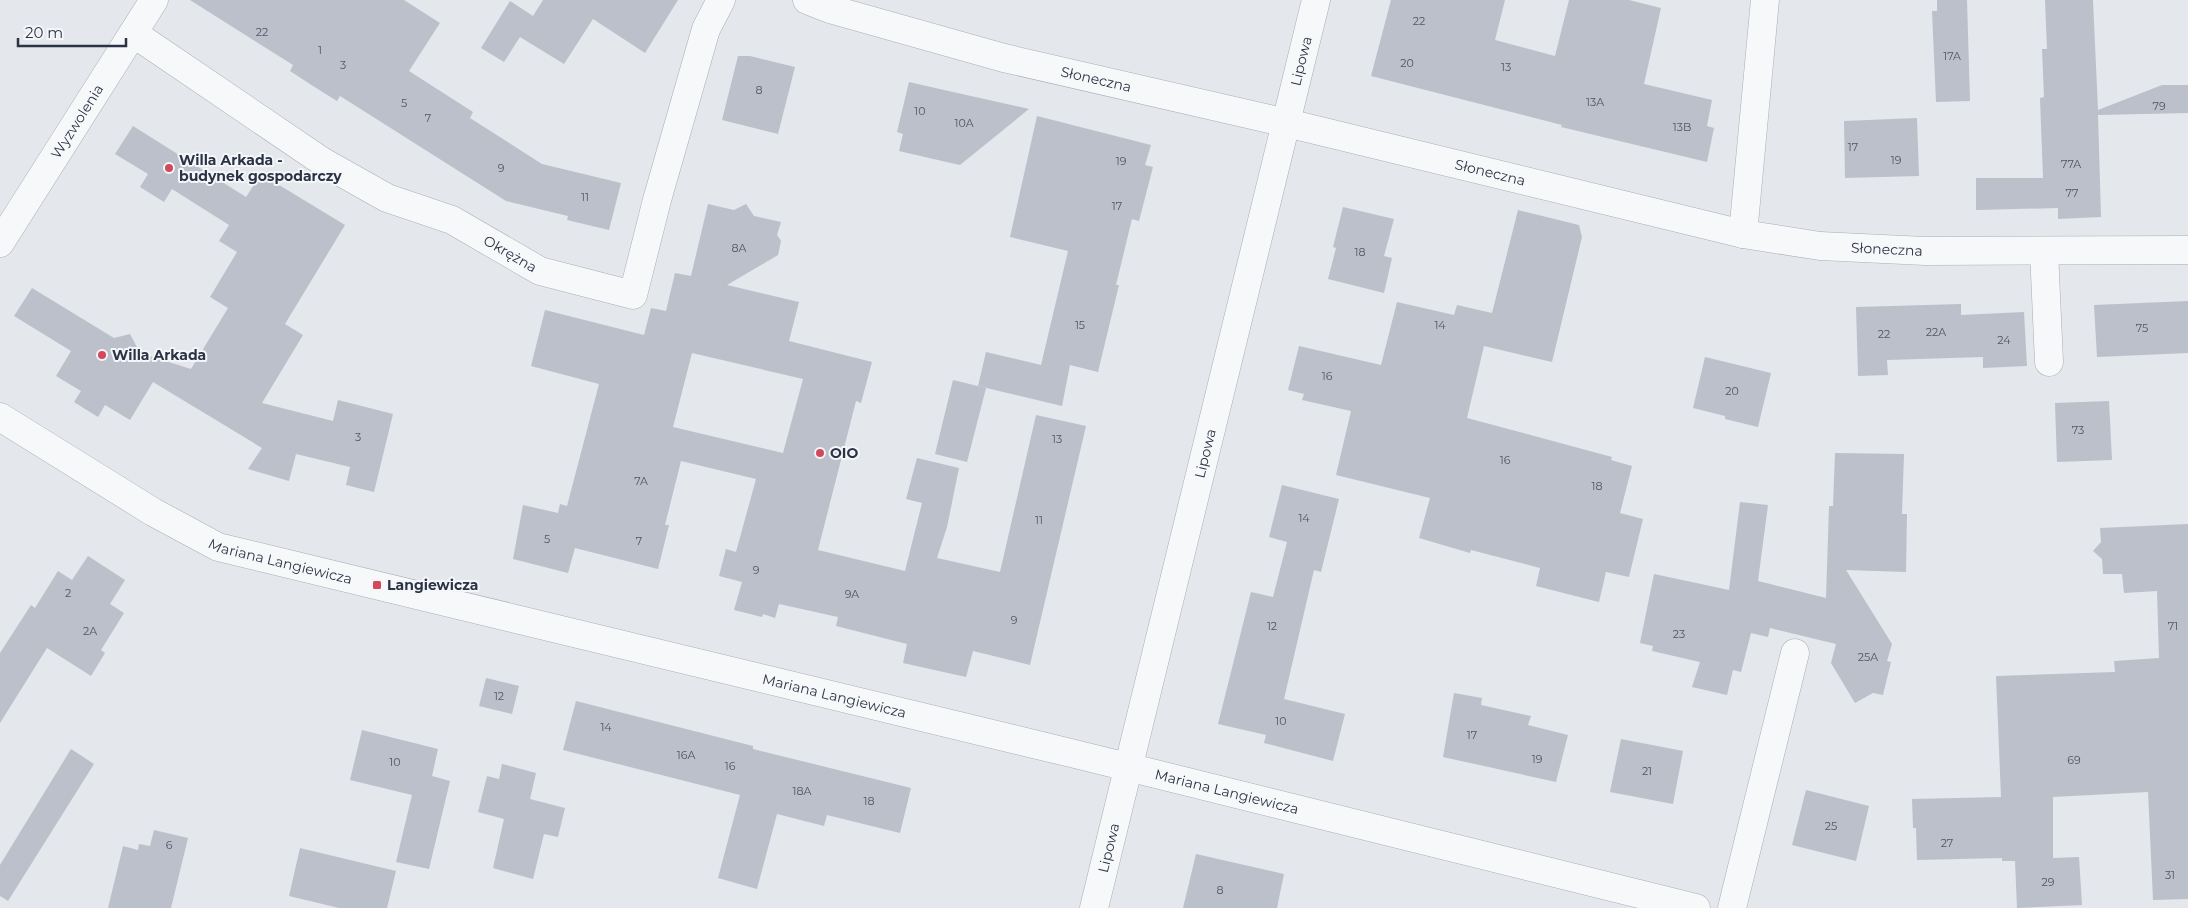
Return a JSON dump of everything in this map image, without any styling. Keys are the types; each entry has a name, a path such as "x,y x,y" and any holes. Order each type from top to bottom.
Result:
{"street":[{"name":"Wyzwolenia","path":"0,243 154,0"},
{"name":"Okrężna","path":"133,32 323,162 387,198 452,220 540,271 633,294 657,200 706,29 721,0"},
{"name":"Słoneczna","path":"807,0 830,9 1004,58 1287,123 1743,234 1820,246 1925,251 2188,250"},
{"name":"Lipowa","path":"1094,908 1316,0"},
{"path":"1743,234 1765,0"},
{"path":"2044,251 2049,362"},
{"name":"Mariana Langiewicza","path":"0,417 154,512 218,547 1696,908"},
{"path":"1732,908 1795,653"}],"building":[{"path":"190,0 404,0 440,23 409,71 473,112 470,118 542,164 621,183 609,230 567,220 568,216 506,201 340,96 337,101 313,86 290,71 293,65"},
{"path":"543,0 678,0 645,53 593,19 564,64 520,37 504,62 481,48 510,1 533,16"},
{"path":"1391,0 1505,0 1495,40 1555,56 1569,0 1629,0 1661,8 1644,84 1712,100 1707,126 1714,128 1707,162 1561,127 1562,125 1371,76"},
{"path":"1937,0 1967,0 1970,101 1936,102 1932,11 1937,11"},
{"path":"2045,0 2093,0 2098,110 2162,85 2188,85 2188,113 2098,115 2101,217 2058,219 2058,208 1976,210 1976,178 2043,178 2040,98 2044,97 2042,49 2047,49"},
{"path":"738,56 750,56 795,67 778,134 722,120"},
{"path":"909,82 1029,109 960,165 899,151 903,134 897,132"},
{"path":"1037,116 1151,145 1145,165 1153,167 1139,221 1132,219 1116,285 1119,285 1098,372 1070,365 1062,406 978,386 986,352 1041,365 1068,251 1010,237"},
{"path":"1917,118 1919,176 1845,178 1844,121"},
{"path":"133,126 246,197 261,174 345,225 285,324 303,335 262,403 333,421 338,400 393,414 374,492 346,485 350,467 296,454 289,481 248,469 262,448 153,382 130,420 105,405 98,417 74,402 81,391 56,376 71,351 14,316 32,288 114,338 130,334 140,353 191,369 228,308 210,297 237,252 219,241 229,225 172,189 164,202 140,187 148,174 115,154"},
{"path":"708,204 734,210 746,204 754,216 781,222 777,235 781,241 778,255 727,285 799,302 789,341 872,362 861,403 856,401 818,550 905,571 922,503 906,499 917,458 959,468 947,527 937,558 1000,572 1036,415 1086,426 1030,665 973,651 966,677 903,663 907,644 836,626 838,617 779,604 775,618 763,614 762,617 734,610 742,582 719,576 726,549 736,552 756,479 681,461 665,525 669,525 658,569 575,548 568,573 513,559 523,505 558,513 560,504 567,506 599,384 531,366 545,310 644,335 651,308 666,311 675,273 691,276","holes":["692,353 803,379 783,453 673,427"]},
{"path":"1343,207 1394,219 1384,256 1392,258 1384,293 1328,279 1336,248 1333,247"},
{"path":"1518,210 1579,225 1582,237 1552,362 1484,346 1467,418 1612,457 1611,460 1632,466 1620,513 1643,519 1629,577 1606,572 1599,602 1536,586 1540,568 1471,550 1470,553 1419,538 1430,498 1336,475 1351,411 1302,400 1304,394 1288,390 1299,346 1381,365 1397,302 1454,315 1457,305 1492,313"},
{"path":"2188,301 2188,353 2097,357 2094,305"},
{"path":"1961,304 1961,315 2024,312 2027,366 1983,368 1983,357 1887,360 1888,375 1858,376 1856,307"},
{"path":"1705,357 1771,373 1758,427 1725,419 1725,416 1693,408"},
{"path":"953,380 986,388 967,462 935,454"},
{"path":"2109,401 2112,460 2057,462 2055,403"},
{"path":"1835,453 1904,454 1902,514 1907,514 1906,572 1846,570 1892,644 1887,661 1891,662 1883,695 1873,693 1855,703 1831,663 1836,644 1770,628 1768,637 1751,633 1741,672 1733,670 1727,695 1692,687 1700,662 1652,651 1653,646 1640,643 1654,574 1729,590 1740,502 1768,505 1758,581 1826,598 1829,506 1833,506"},
{"path":"1282,485 1339,499 1321,572 1314,570 1284,699 1345,714 1333,761 1264,743 1266,735 1218,724 1251,592 1273,597 1287,542 1269,537"},
{"path":"2188,524 2188,899 2153,900 2148,792 2053,797 2053,858 2079,857 2082,905 2017,908 2015,861 2002,861 2002,858 1917,860 1916,828 1913,828 1912,799 2001,797 1996,676 2115,672 2114,661 2159,658 2157,591 2124,593 2122,574 2103,574 2102,559 2093,551 2101,542 2100,528"},
{"path":"88,556 125,580 110,604 124,613 101,650 105,653 91,676 47,648 0,723 0,653 31,605 35,608 58,571 72,580"},
{"path":"486,678 519,686 512,714 479,706"},
{"path":"1454,693 1482,698 1481,705 1531,716 1528,725 1568,735 1556,782 1443,757"},
{"path":"576,701 753,746 753,749 911,788 900,833 827,815 824,826 777,814 757,889 718,878 740,795 563,750"},
{"path":"362,730 438,749 432,776 450,781 429,869 396,862 412,795 350,780"},
{"path":"1621,739 1683,751 1673,804 1610,792"},
{"path":"71,749 94,764 8,901 0,896 0,865"},
{"path":"502,764 536,773 530,799 565,808 558,837 544,834 533,879 493,868 504,819 478,812 487,776 499,779"},
{"path":"1806,790 1869,806 1856,861 1792,845"},
{"path":"154,830 188,838 171,908 108,908 123,846 138,850 139,844 150,846"},
{"path":"300,848 396,871 387,908 339,908 289,896"},
{"path":"1196,854 1284,874 1277,908 1183,908"}],"place":[{"name":"Willa Arkada - budynek gospodarczy","path":"169,168"},
{"name":"Willa Arkada","path":"102,355"},
{"name":"OIO","path":"820,453"},
{"name":"Langiewicza","path":"377,585"}]}
